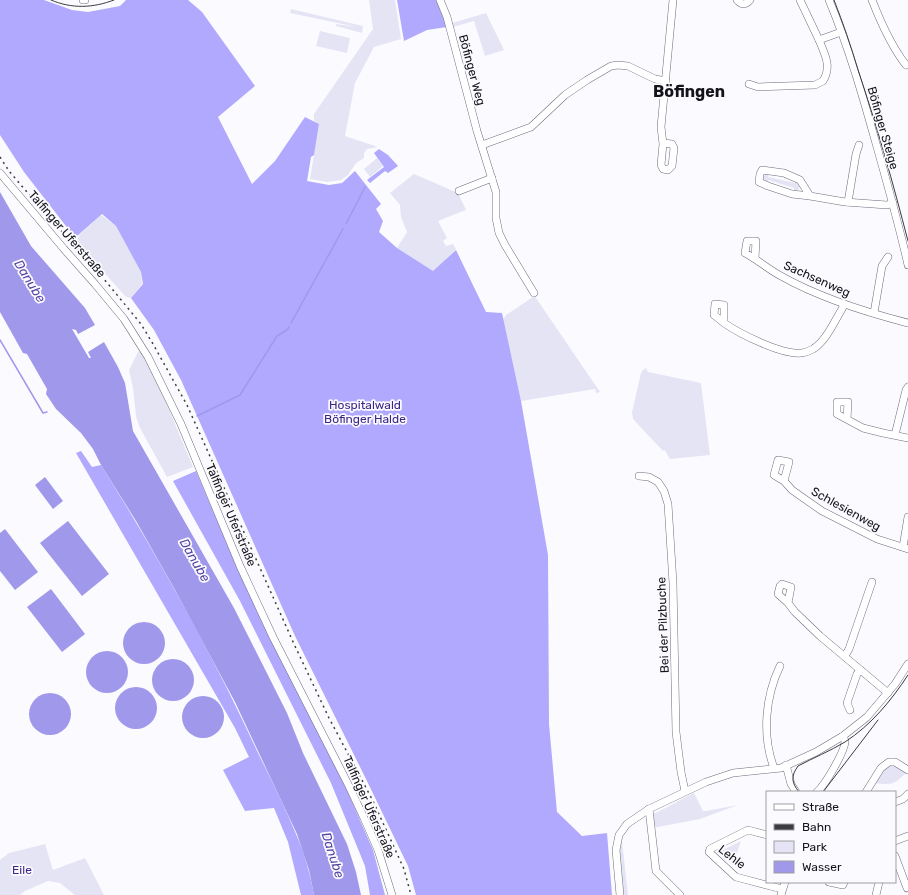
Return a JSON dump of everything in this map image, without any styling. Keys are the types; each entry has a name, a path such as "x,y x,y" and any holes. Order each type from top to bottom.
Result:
{"street":[{"name":"Böfinger Weg","path":"440,0 447,17 496,192 496,218 500,234 534,293"},
{"path":"663,143 661,127 673,0"},
{"path":"737,0 739,3 744,4 750,0"},
{"path":"749,84 758,87 815,85 823,81 828,69 828,63 800,0"},
{"name":"Böfinger Steige","path":"828,0 841,32 863,97 893,203 907,260"},
{"path":"872,0 888,36 906,65"},
{"path":"819,40 841,32"},
{"path":"482,145 529,128 565,95 611,66 628,66 655,79 666,81"},
{"path":"848,202 856,154 859,145"},
{"path":"810,196 800,180 784,173 762,170 760,174 759,182 774,188 798,194 810,196 848,202 887,205 893,203"},
{"name":"Talfinger Uferstraße","path":"0,173 124,319 148,357 180,424 243,573 277,644 350,786 378,850 392,895"},
{"path":"459,191 492,178"},
{"path":"798,194 802,190 803,184"},
{"path":"874,313 882,266 888,257"},
{"name":"Sachsenweg","path":"755,258 765,267 802,287 844,304 908,323"},
{"path":"724,323 742,334 768,345 793,353 802,354 820,344 844,304"},
{"path":"895,435 908,387"},
{"path":"847,419 855,425 863,428 908,438"},
{"name":"Bei der Pilzbuche","path":"639,476 649,477 658,482 664,491 668,504 673,583 676,732 685,791"},
{"name":"Schlesienweg","path":"784,481 792,490 822,511 877,539 906,548 908,516"},
{"path":"845,656 849,649 872,582"},
{"path":"788,603 806,623 888,693"},
{"path":"620,895 616,850 619,835 627,824 649,809 718,777 733,773 781,768 816,752 843,736 867,716 888,693 908,664"},
{"path":"774,768 768,748 767,724 772,681 780,666"},
{"path":"850,710 847,703 857,674 860,670"},
{"path":"818,791 826,782 843,749 845,742 843,736"},
{"path":"867,791 881,768 889,762 895,762 908,770"},
{"path":"786,765 790,784 795,791"},
{"path":"896,802 903,799 908,794"},
{"path":"649,809 656,871 680,895"},
{"name":"Lehle","path":"766,835 748,830 710,849 709,852 736,877 783,889"},
{"path":"896,841 908,836"},
{"path":"897,867 907,888"},
{"path":"834,883 843,885 844,883"},
{"path":"876,895 879,883"}],"green space":[{"name":"Hospitalwald Böfinger Halde","path":"0,0 44,0 72,10 88,12 120,6 126,0 188,0 202,12 255,86 218,117 252,184 275,161 305,117 319,124 314,155 311,157 307,181 329,185 342,183 355,171 381,204 376,209 383,221 379,232 397,248 433,271 456,250 486,312 502,313 521,401 548,555 549,724 557,812 582,836 607,833 612,895 416,895 408,866 295,636 181,380 154,330 131,298 143,284 141,272 116,226 102,214 77,236 69,230 24,172 0,135"},
{"path":"369,0 395,0 401,39 374,47 355,83 345,136 378,147 367,149 364,153 364,158 356,163 348,175 341,180 327,182 310,179 319,124 314,121 314,114 373,29"},
{"path":"397,0 436,0 447,27 427,30 404,41"},
{"path":"291,9 363,26 362,33 336,26 336,24 357,27 290,13"},
{"path":"486,13 504,50 485,56 474,21 453,27 452,23"},
{"path":"320,31 350,38 347,53 316,46"},
{"path":"379,149 388,155 398,166 388,173 385,171 370,183 367,180 384,167 374,153"},
{"path":"377,158 383,166 370,177 364,169"},
{"path":"766,173 769,173 768,177 795,183 795,180 800,185 799,189 793,192 794,188 768,180 767,183 763,180"},
{"path":"414,174 458,193 466,210 438,221 447,238 443,241 446,246 453,244 456,249 433,272 397,248 407,232 401,217 400,205 390,193"},
{"path":"101,215 116,226 141,272 142,284 131,298 126,297 77,242 79,235"},
{"path":"533,297 536,298 600,392 596,393 595,389 521,401 503,319 506,315"},
{"path":"141,350 155,374 153,376 163,395 193,467 167,477 139,426 136,416 133,388 129,370 138,352"},
{"path":"646,368 648,372 701,383 710,455 670,459 665,450 663,451 633,419 632,412 641,373"},
{"path":"81,451 92,467 101,465 144,535 204,644 292,824 305,857 314,895 301,895 288,842 274,808 245,811 223,770 249,757 235,728 76,453"},
{"path":"196,471 239,572 343,781 373,850 385,895 370,895 365,866 331,783 240,601 173,481"},
{"path":"891,764 897,765 907,772 895,782 889,784 874,783 881,772"},
{"path":"694,793 703,811 738,805 700,819 653,828 653,814"},
{"path":"623,835 622,841 628,895 622,895 618,851"},
{"path":"741,841 733,864 721,851"},
{"name":"Eile","path":"45,844 53,870 85,858 104,895 75,895 60,883 48,881 25,891 20,895 0,895 0,860 9,853"}],"water":[{"name":"Danube","path":"0,192 31,246 85,308 95,325 78,334 76,330 72,329 89,358 91,358 88,352 104,342 118,367 125,383 133,431 234,608 287,713 303,753 347,844 356,872 361,895 314,895 309,870 297,834 235,702 174,588 93,449 81,433 56,409 46,394 47,389 27,354 23,353 0,312"},
{"path":"45,477 63,501 53,509 35,485"},
{"path":"68,521 109,574 82,596 40,543"},
{"path":"5,529 38,572 15,590 0,571 0,533"},
{"path":"51,589 85,634 62,652 27,607"},
{"path":"144,622 159,628 165,643 159,658 144,664 129,658 123,643 129,628"},
{"path":"107,651 122,657 128,672 122,687 107,693 92,687 86,672 92,657"},
{"path":"173,659 188,665 194,680 188,695 173,701 158,695 152,680 158,665"},
{"path":"136,687 151,693 157,708 151,723 136,729 121,723 115,708 121,693"},
{"path":"46,693 54,693 62,696 68,702 71,714 68,726 62,732 54,735 46,735 38,732 32,726 29,718 29,710 32,702 38,696"},
{"path":"199,696 207,696 215,699 221,705 224,717 221,729 215,735 207,738 199,738 191,735 185,729 182,721 182,713 185,705 191,699"}],"waterway":[{"path":"346,224 365,187"},
{"path":"291,323 343,229"},
{"path":"197,416 240,395 277,336 289,327"},
{"path":"0,340 43,413 47,412"}],"tram line":[{"path":"51,0 75,6 98,5 114,0"},
{"path":"834,0 850,43 872,112 908,241"},
{"path":"798,791 793,782 793,776 798,766 845,742 863,728 895,694 908,675"},
{"path":"824,791 878,720"}],"railway":[{"path":"0,157 9,171 94,267 141,324 187,405 294,644 329,718 373,801 404,869 411,895"}],"district":[{"name":"Böfingen","path":"689,91"}]}
